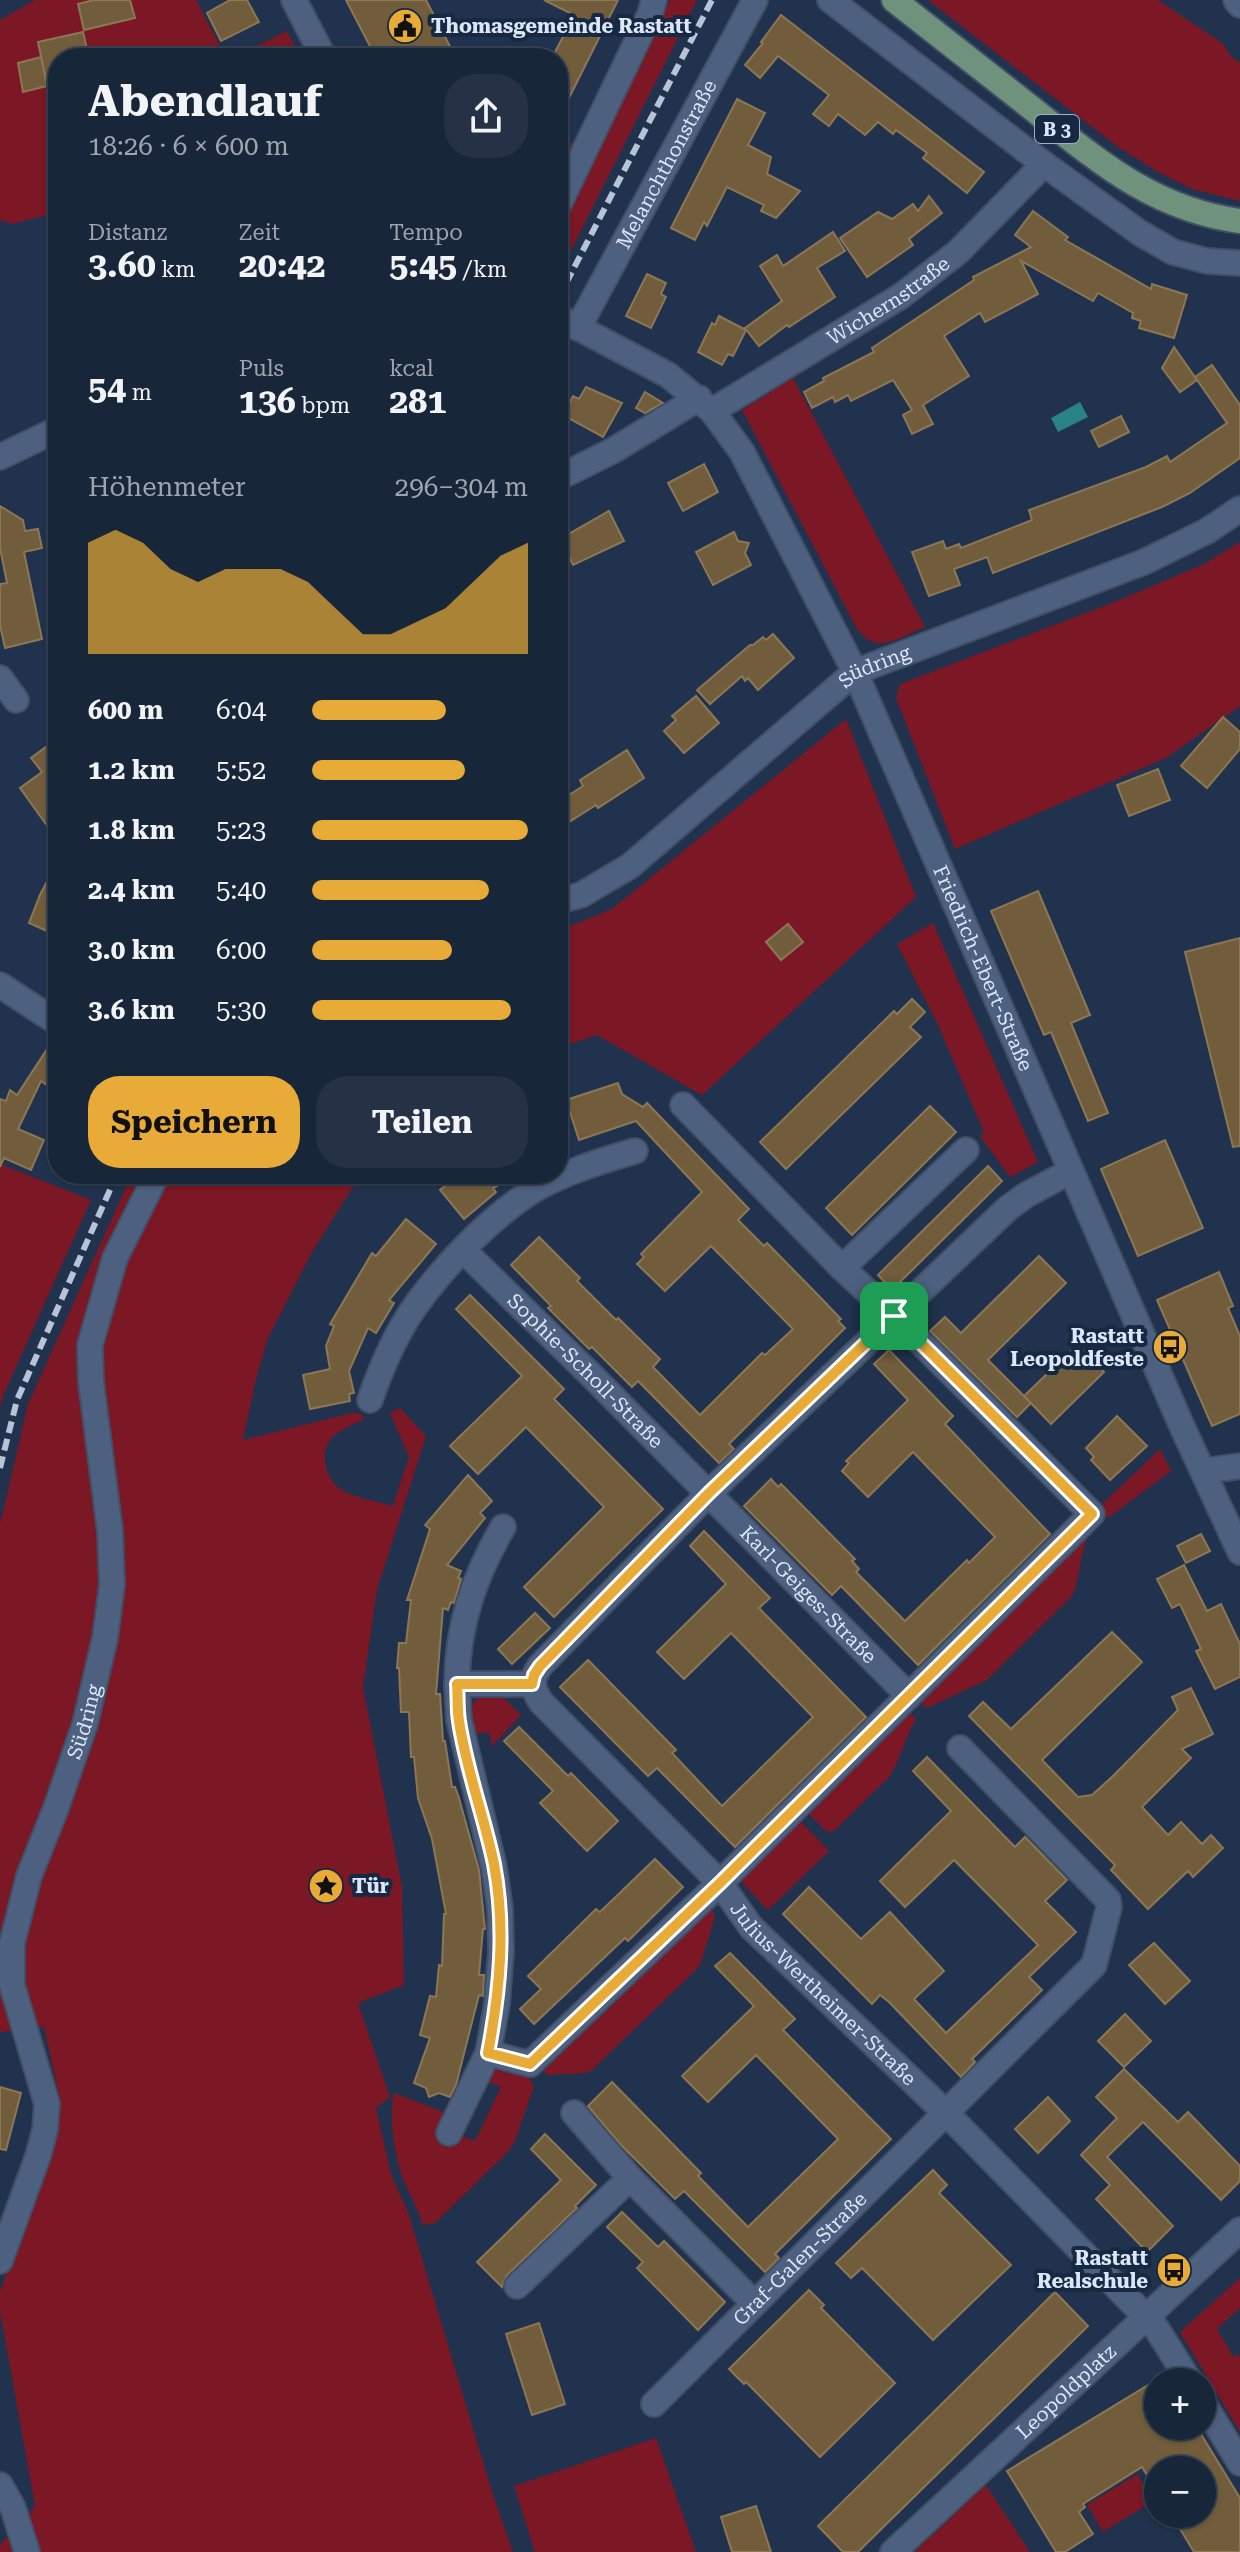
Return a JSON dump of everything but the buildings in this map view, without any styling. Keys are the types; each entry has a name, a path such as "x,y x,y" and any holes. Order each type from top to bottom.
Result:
{"main road":[{"name":"B 3","path":"894,0 1103,165 1150,194 1209,217 1240,221"}],"street":[{"path":"294,0 319,48"},
{"path":"568,185 654,0"},
{"name":"Melanchthonstraße","path":"568,323 755,0"},
{"path":"830,0 1044,164 1140,233 1173,252 1207,261 1240,263"},
{"path":"1236,0 1240,5"},
{"name":"Wichernstraße","path":"706,405 901,296 958,252 1044,164"},
{"name":"Friedrich-Ebert-Straße","path":"568,323 668,375 706,405 742,452 855,672 1240,1552"},
{"path":"568,473 706,405"},
{"path":"0,457 48,434"},
{"name":"Südring","path":"568,898 581,895 630,866 855,672 1144,562 1207,531 1240,509"},
{"path":"0,678 16,700"},
{"path":"0,985 48,1016"},
{"path":"488,2053 530,2064 720,1883 1092,1514 842,1268 683,1105"},
{"path":"842,1268 966,1150"},
{"path":"568,1174 635,1151"},
{"path":"457,1684 532,1684 540,1666 709,1493 894,1316 1007,1209 1071,1171"},
{"name":"Südring","path":"0,2261 38,2156 45,2130 47,2104 12,1985 12,1943 29,1876 85,1724 105,1638 112,1585 110,1531 91,1382 90,1345 115,1258 152,1184"},
{"path":"370,1400 387,1354 407,1316 442,1270 490,1221 546,1184"},
{"name":"Sophie-Scholl-Straße","path":"463,1250 709,1493"},
{"path":"1203,1471 1240,1466"},
{"name":"Karl-Geiges-Straße","path":"709,1493 909,1696"},
{"path":"449,2133 488,2053 497,2004 500,1909 494,1867 459,1720 457,1684 458,1648 464,1614 485,1559 503,1527"},
{"name":"Julius-Wertheimer-Straße","path":"532,1684 541,1702 720,1883 751,1927 946,2113 1147,2316 1181,2368"},
{"name":"Graf-Galen-Straße","path":"654,2404 1090,1970 1096,1960 1109,1907 1104,1894 960,1748"},
{"path":"574,2113 630,2178 754,2303"},
{"path":"517,2286 630,2178"},
{"name":"Leopoldplatz","path":"893,2552 1240,2230"},
{"path":"1216,2424 1240,2463"},
{"path":"0,2485 13,2508 27,2552"}],"shaded area":[{"path":"35,0 196,0 221,48 48,48 48,215 12,224 0,220 0,20"},
{"path":"670,0 697,0 568,256 568,208"},
{"path":"928,0 1158,0 1222,43 1240,63 1240,201 1192,189 1118,147"},
{"path":"287,31 296,48 252,48"},
{"path":"793,378 925,627 896,640 879,643 863,636 856,627 742,410"},
{"path":"1080,402 1088,417 1058,432 1051,418"},
{"path":"1240,542 1240,706 1166,758 955,849 896,698 900,684 1117,601 1204,564"},
{"path":"846,719 916,897 702,1095 597,1035 568,1045 568,927 612,909"},
{"path":"933,923 1038,1162 1010,1177 980,1136 984,1132 938,1025 897,944"},
{"path":"0,1164 91,1200 0,1408"},
{"path":"127,1184 355,1184 311,1254 268,1338 243,1440 352,1413 362,1414 363,1420 330,1440 325,1452 327,1471 344,1491 393,1506 409,1457 390,1413 400,1408 426,1436 377,1590 363,1687 402,1887 404,1985 358,2003 390,2097 376,2108 391,2174 408,2212 513,2552 0,2552 0,2545 35,2506 0,2311 0,2292 55,2132 59,2095 44,2027 0,2032 0,1524 28,1404"},
{"path":"1160,1449 1171,1471 1108,1518 1098,1508"},
{"path":"1086,1532 1089,1536 1071,1597 987,1680 927,1708 916,1697"},
{"path":"485,1694 501,1695 521,1715 492,1746 489,1732 471,1735 472,1706"},
{"path":"905,1708 916,1719 890,1776 835,1830 826,1831 802,1807"},
{"path":"795,1815 829,1851 768,1910 734,1874"},
{"path":"705,1903 714,1913 714,1920 696,1970 592,2070 547,2075 541,2067"},
{"path":"500,2067 524,2075 534,2086 515,2141 508,2152 435,2223 423,2225 397,2160 392,2125 394,2093 446,2113 460,2135 475,2141 501,2087 486,2080 491,2070"},
{"path":"1240,2278 1240,2308 1217,2329 1233,2356 1238,2354 1240,2358 1240,2432 1216,2392 1216,2368 1202,2368 1180,2332"},
{"path":"656,2438 696,2552 535,2552 514,2486"},
{"path":"1137,2474 1144,2486 1144,2507 1103,2532 1087,2505"},
{"path":"986,2485 1030,2552 914,2552"}],"railway":[{"path":"568,280 712,0"},
{"path":"0,1468 17,1400 113,1184"}],"place":[{"name":"Thomasgemeinde Rastatt","path":"405,26"},
{"name":"Rastatt Leopoldfeste","path":"1170,1347"},
{"name":"Tür","path":"326,1886"},
{"name":"Rastatt Realschule","path":"1174,2270"}],"route":[{"path":"894,1316 1092,1514 720,1883 530,2064 488,2053 497,2004 500,1909 494,1867 459,1720 457,1684 532,1684 540,1666 709,1493 894,1316"}]}
